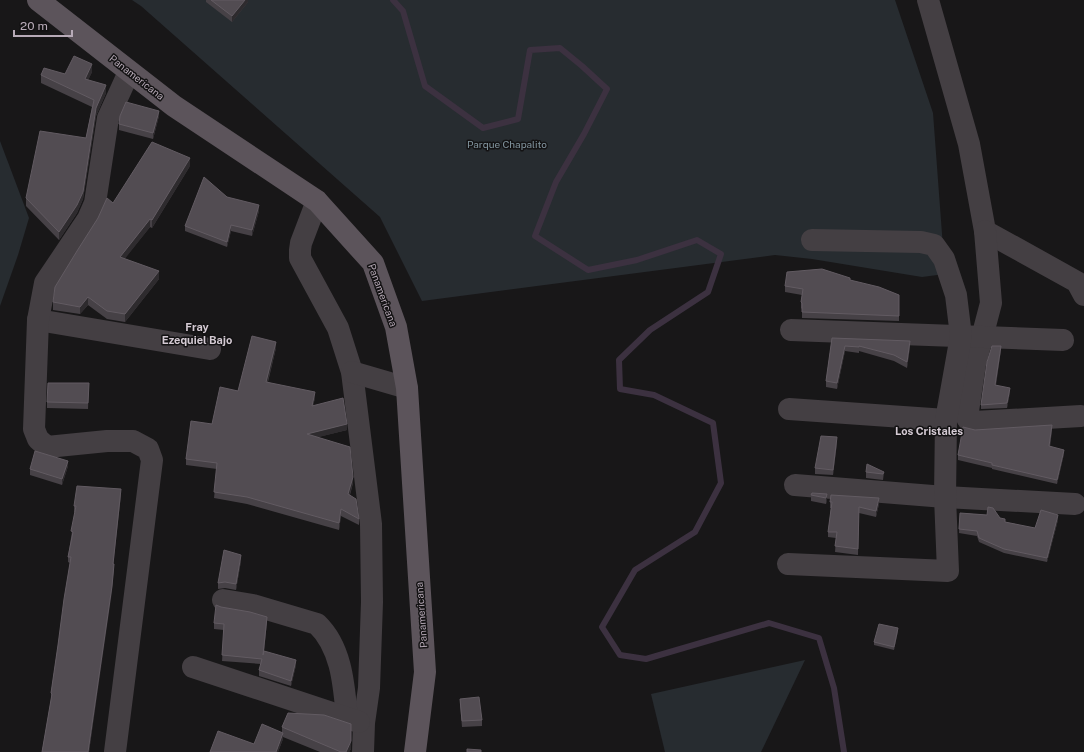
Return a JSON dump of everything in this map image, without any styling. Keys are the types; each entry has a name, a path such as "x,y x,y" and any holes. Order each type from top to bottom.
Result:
{"main road":[{"name":"Panamericana","path":"38,0 174,106 317,201 373,263 396,328 407,388 425,672 415,752"}],"street":[{"path":"928,0 968,144 985,231 992,303 975,364 967,418 969,421 974,422 1081,416"},
{"path":"116,752 152,460 148,449 133,441 107,441 47,447 38,439 34,429 38,320 45,283 88,219 95,203 108,118 129,72"},
{"path":"317,201 301,243 300,258 338,328 352,372 371,524 372,602 369,688 355,721"},
{"path":"985,231 1077,282 1084,295"},
{"path":"788,564 948,571 945,497 946,420 961,336 956,295 944,259 934,245 921,242 812,240"},
{"path":"38,320 210,349"},
{"path":"790,330 1063,340"},
{"path":"352,372 407,388"},
{"path":"789,409 946,420"},
{"path":"795,485 945,497 1075,504"},
{"path":"222,600 253,604 318,624 324,630 334,648 363,752"},
{"path":"193,667 355,721"}],"green space":[{"name":"Parque Chapalito","path":"132,0 895,0 933,113 945,274 922,277 812,259 775,255 422,301 380,217 141,6"},
{"path":"0,141 29,218 0,306"},
{"path":"805,660 761,752 665,752 651,694"}],"building":[{"path":"211,0 245,0 232,16"},
{"path":"74,56 92,64 85,79 106,85 96,108 83,192 77,205 59,232 26,198 40,131 86,138 94,100 41,75 44,68 65,74"},
{"path":"126,102 159,111 153,133 119,124 120,116"},
{"path":"152,142 190,158 152,220 150,219 120,257 159,271 125,314 107,311 88,297 80,307 53,302 55,287 98,218 107,198 113,203"},
{"path":"204,177 227,197 259,205 252,230 231,225 227,242 185,226"},
{"path":"822,269 850,278 850,280 879,287 899,295 899,316 802,312 801,302 803,289 785,286 787,272"},
{"path":"252,336 276,342 266,382 315,392 312,406 343,398 347,424 307,434 350,447 353,477 348,494 356,499 359,519 341,509 339,523 247,497 214,492 217,463 186,459 191,421 212,424 220,387 238,391"},
{"path":"832,338 910,341 907,362 894,355 859,346 845,346 837,383 826,381"},
{"path":"992,346 1001,346 995,385 1010,388 1007,403 981,405 987,362"},
{"path":"48,383 89,383 88,403 47,402"},
{"path":"1052,425 1049,446 1064,450 1057,480 992,465 992,463 958,455 963,427 975,430"},
{"path":"821,436 837,437 833,470 815,468"},
{"path":"35,451 68,461 62,479 30,469"},
{"path":"867,464 884,472 883,474 866,472"},
{"path":"77,486 121,489 112,586 88,752 42,752 52,694 71,557 68,557 73,532 71,531 76,506 74,506"},
{"path":"812,493 827,494 826,498 811,495"},
{"path":"831,495 879,498 876,511 859,507 858,549 835,546 837,532 828,532 832,502 830,502"},
{"path":"988,507 993,508 1000,518 1005,519 1005,522 1035,528 1041,510 1058,515 1047,558 1004,549 979,538 977,531 959,529 960,513 987,515"},
{"path":"224,550 241,555 236,584 225,582 218,583"},
{"path":"216,605 267,617 263,655 264,651 296,660 291,681 259,670 262,659 222,655 224,624 214,623"},
{"path":"879,624 898,628 894,647 874,642"},
{"path":"479,697 482,720 462,721 460,699"},
{"path":"288,713 324,715 351,724 351,741 346,752 341,752 282,727"},
{"path":"262,724 283,733 276,752 210,752 218,731 254,744"},
{"path":"467,749 481,750 481,752 467,752"}],"waterway":[{"path":"393,0 403,11 425,86 483,128 518,119 530,50 560,48 607,89 584,134 556,182 535,236 588,270 637,260 697,240 721,254 708,292 650,330 619,360 620,389 654,395 713,423 721,483 695,532 635,570 602,627 620,655 646,659 769,623 819,638 834,688 844,752"}],"district":[{"name":"Fray Ezequiel Bajo","path":"197,333"},
{"name":"Los Cristales","path":"929,431"}]}
